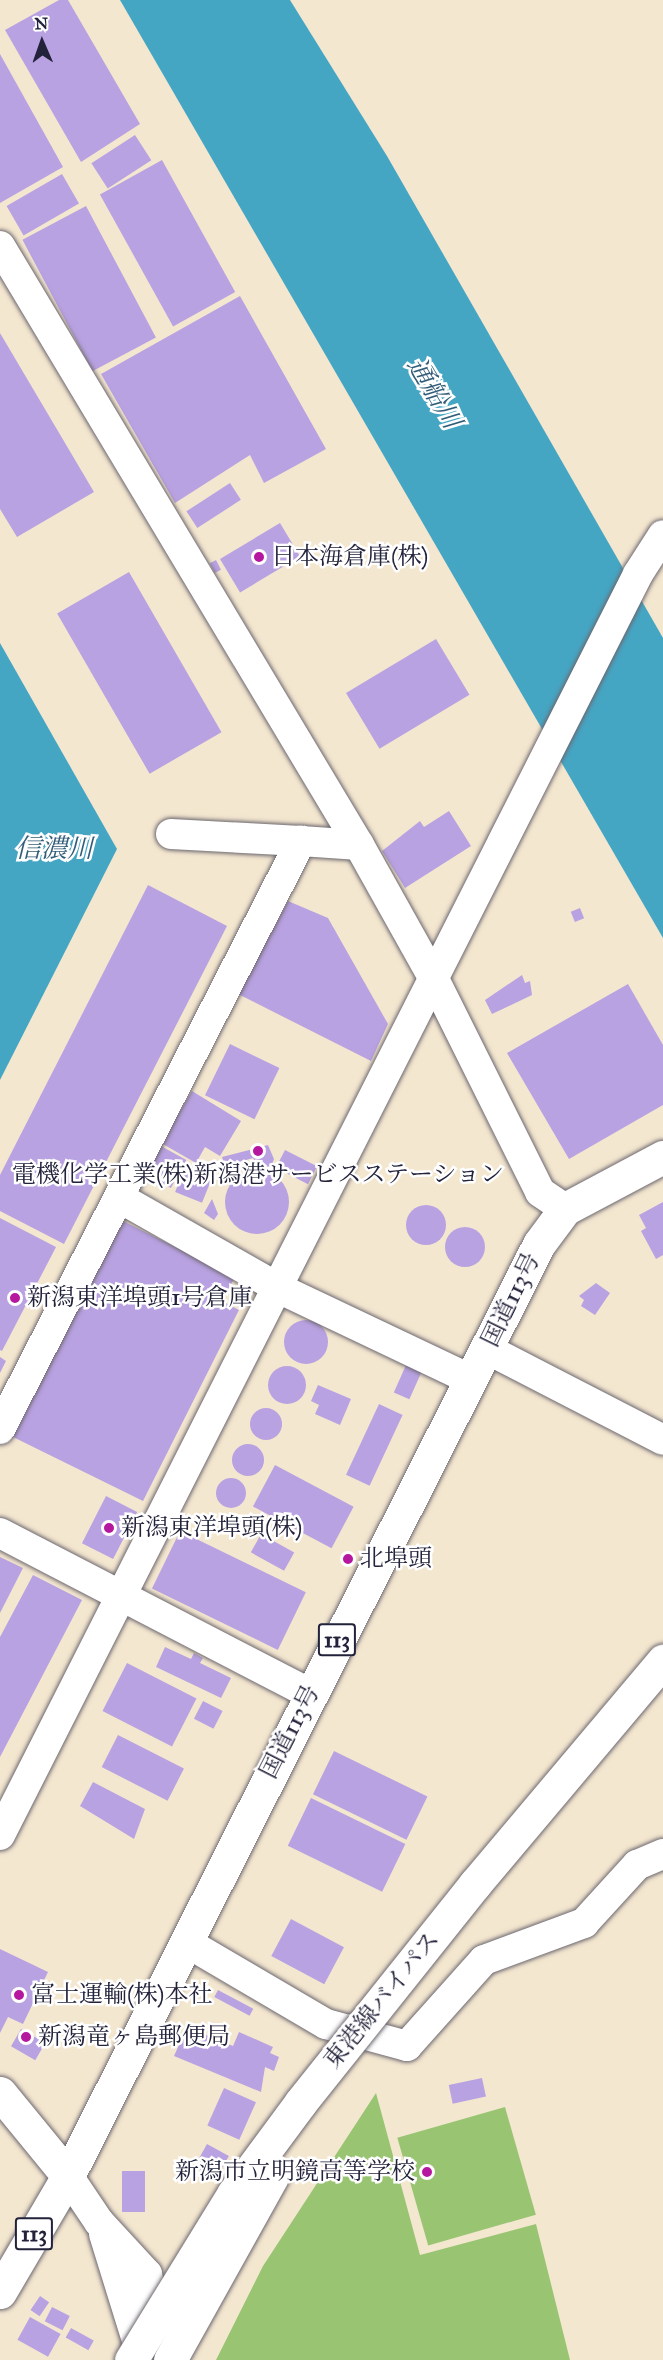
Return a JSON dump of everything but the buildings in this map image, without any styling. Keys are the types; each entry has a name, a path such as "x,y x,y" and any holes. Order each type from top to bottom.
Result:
{"main road":[{"name":"国道113号","path":"0,2292 68,2176 309,1693 472,1380 539,1244 566,1209 663,1157"},
{"name":"東港線バイパス","path":"131,2360 233,2194 301,2102 475,1884 663,1661"},
{"name":"東港線バイパス","path":"170,2360 254,2204 313,2115 485,1895 663,1686"},
{"path":"0,2093 68,2176"}],"street":[{"path":"0,246 359,845 434,979 540,1192 566,1209"},
{"path":"0,1835 119,1595 280,1289 638,574 663,535"},
{"path":"171,834 359,845"},
{"path":"0,1428 301,842"},
{"path":"120,1198 280,1289 472,1380"},
{"path":"487,1349 663,1440"},
{"path":"0,1533 309,1693"},
{"path":"186,1942 326,2024 407,2046 484,1960 584,1923 637,1865 663,1854"},
{"path":"68,2176 99,2222 147,2274 170,2360"},
{"path":"99,2222 143,2360"}],"green space":[{"path":"376,2093 420,2255 536,2224 570,2360 216,2360 263,2266"},
{"path":"505,2107 536,2215 428,2246 397,2138"}],"water":[{"name":"通船川","path":"120,0 290,0 387,156 663,638 663,938"},
{"name":"信濃川","path":"0,643 117,849 0,1080"}],"place":[{"name":"日本海倉庫(株)","path":"259,557"},
{"name":"電機化学工業(株)新潟港サービスステーション","path":"258,1151"},
{"name":"新潟東洋埠頭1号倉庫","path":"15,1298"},
{"name":"新潟東洋埠頭(株)","path":"109,1528"},
{"name":"北埠頭","path":"348,1559"},
{"name":"富士運輸(株)本社","path":"19,1995"},
{"name":"新潟竜ヶ島郵便局","path":"26,2037"},
{"name":"新潟市立明鏡高等学校","path":"427,2172"}]}
